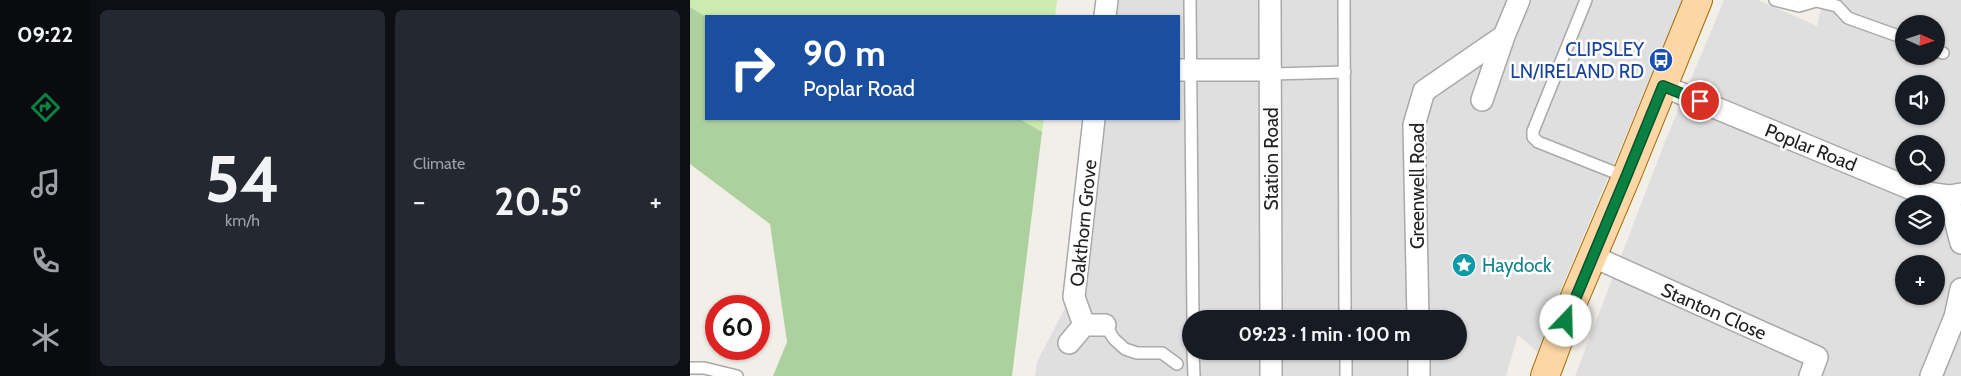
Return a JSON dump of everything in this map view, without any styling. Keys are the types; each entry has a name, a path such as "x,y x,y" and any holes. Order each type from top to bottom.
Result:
{"main road":[{"path":"1545,376 1592,256 1698,0"}],"street":[{"path":"1105,15 1107,0"},
{"name":"Station Road","path":"1270,0 1272,72 1271,310"},
{"path":"1482,100 1504,36 1519,0"},
{"name":"Greenwell Road","path":"1418,310 1414,125 1424,91 1504,36"},
{"path":"1184,70 1272,72"},
{"name":"Poplar Road","path":"1663,86 1919,192 1955,195"},
{"name":"Oakthorn Grove","path":"1084,325 1074,297 1094,120"},
{"path":"1955,195 1961,243"},
{"name":"Stanton Close","path":"1592,256 1817,357 1810,376"},
{"path":"1931,376 1955,317 1961,289"},
{"path":"1069,343 1084,325 1105,325"},
{"path":"1271,360 1271,376"},
{"path":"1418,360 1419,376"}],"lane":[{"path":"1190,0 1184,70 1193,310"},
{"path":"1344,0 1346,310"},
{"path":"1586,0 1535,126 1533,137 1538,142 1626,177"},
{"path":"1775,0 1799,6 1816,1 1837,6 1848,18 1895,35"},
{"path":"1272,72 1345,72"},
{"path":"1105,325 1114,339 1125,349 1137,352 1162,353 1177,364"},
{"path":"1193,360 1194,376"},
{"path":"1346,360 1346,376"},
{"path":"690,368 704,368 737,376"}],"shaded area":[{"path":"1096,0 1683,0 1553,308 1540,354 1518,335 1506,376 1035,376 1037,362 1068,302 1085,120 1180,120 1180,15 1094,15"},
{"path":"1724,0 1758,0 1817,26 1823,0 1961,0 1961,376 1575,376 1666,139"}],"green space":[{"path":"690,0 1057,0 1055,15 705,16 690,7"},
{"path":"690,7 705,16 705,120 1022,120 1042,132 1012,376 773,376 787,342 770,224 690,164"},
{"path":"1022,120 1044,120 1042,132"}],"place":[{"name":"CLIPSLEY LN/IRELAND RD","path":"1661,60"},
{"name":"Haydock","path":"1464,265"}],"route":[{"path":"1566,321 1663,86 1700,101"}]}
